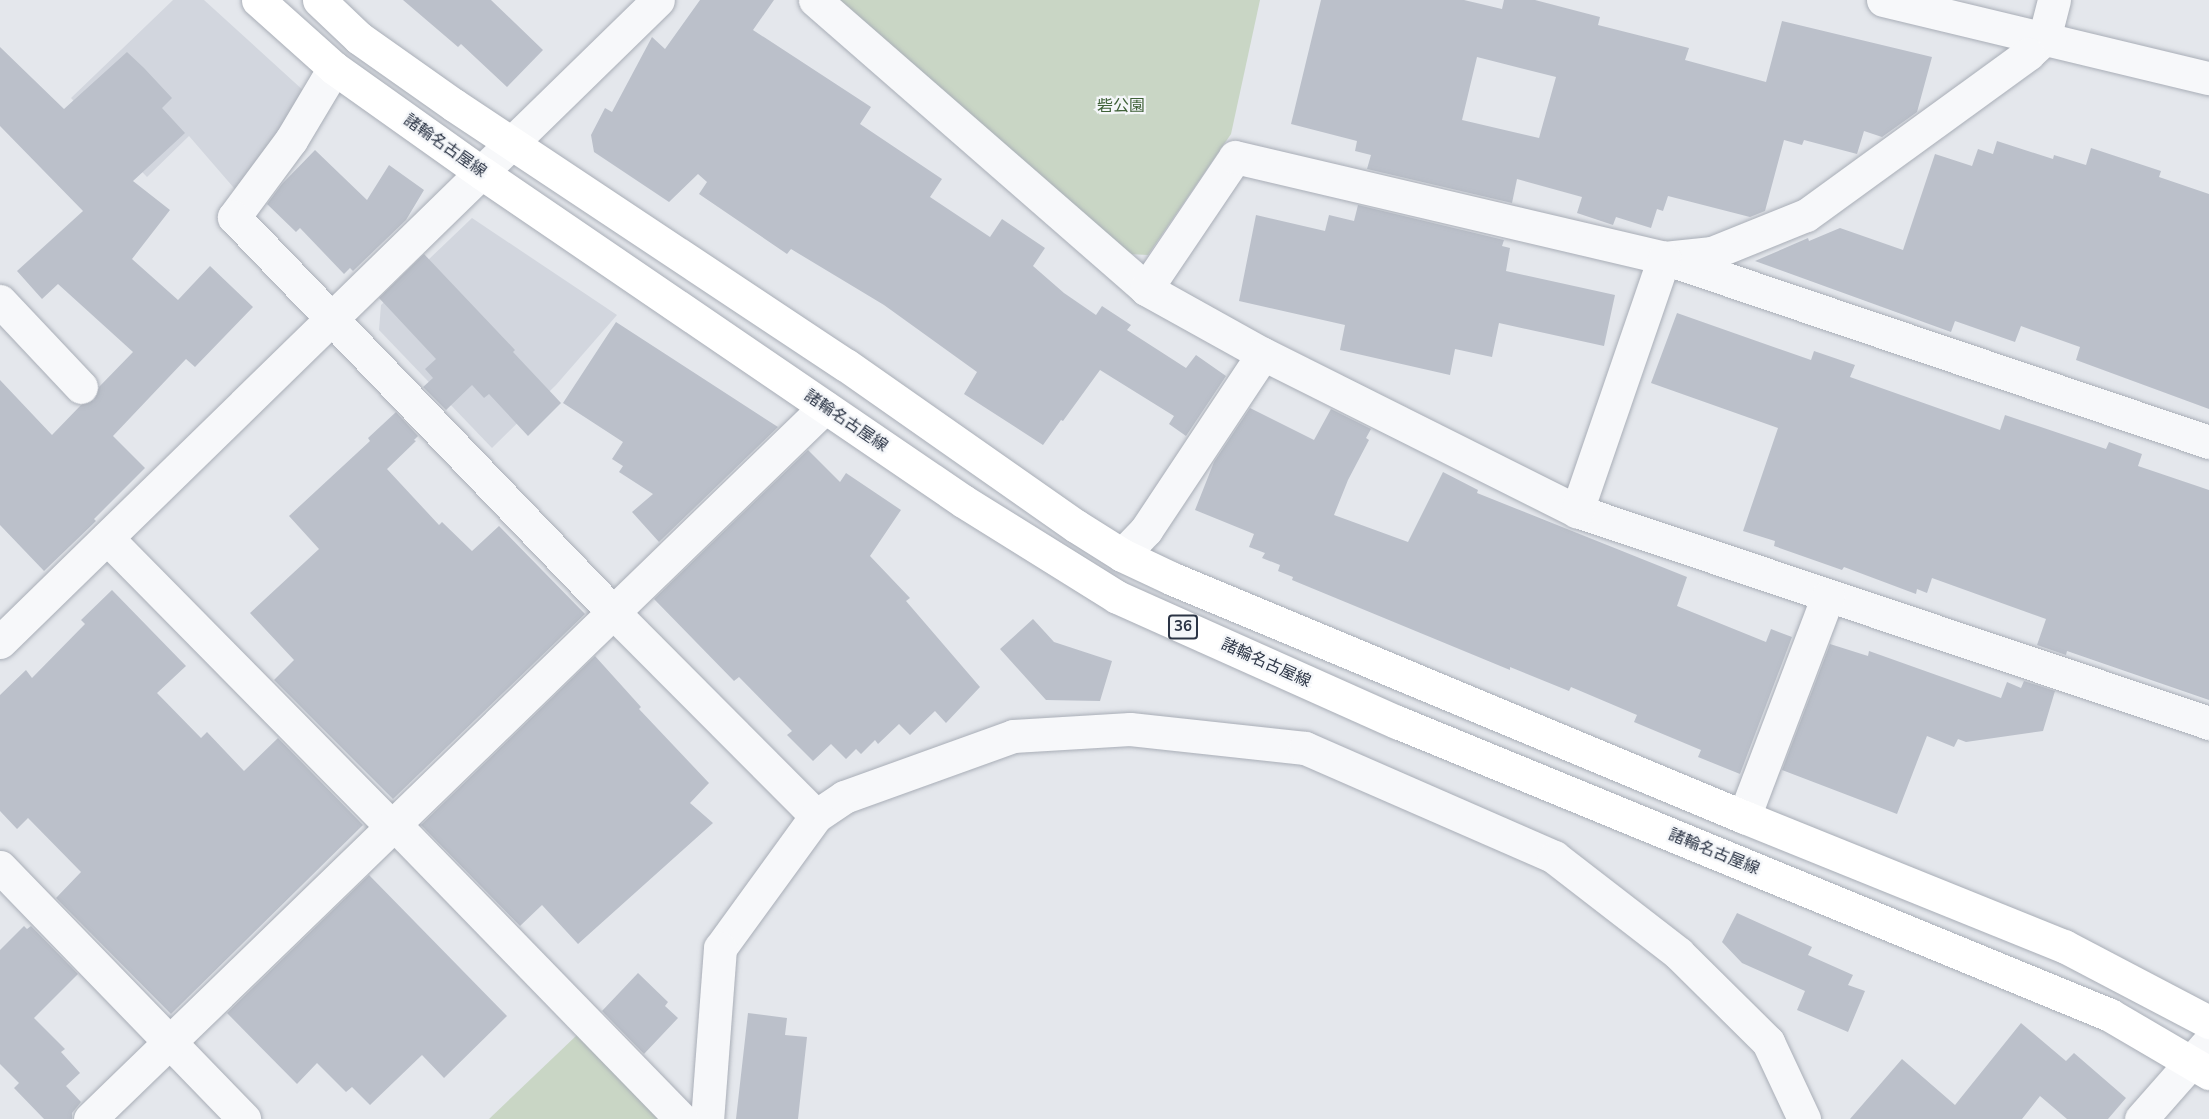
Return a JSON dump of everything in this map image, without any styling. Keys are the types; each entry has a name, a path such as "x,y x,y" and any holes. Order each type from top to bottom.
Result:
{"main road":[{"name":"諸輪名古屋線","path":"258,0 334,68 482,173 963,501 1117,597 1397,722 2110,1015 2203,1059"},
{"name":"36","path":"329,3 359,38 511,144 846,365 1122,555 1173,579 1744,817 2064,946 2209,1022"}],"street":[{"path":"0,642 658,0"},
{"path":"815,0 1146,289 1263,354 1577,511 2209,723"},
{"path":"1883,0 2044,39 2108,51 2209,78"},
{"path":"1664,258 1712,253 1806,215 2028,54 2044,39 2054,0"},
{"path":"334,68 291,140 234,217 331,321 614,613 816,816"},
{"path":"1146,289 1235,157 1664,258 2209,442"},
{"path":"1577,511 1664,258"},
{"path":"0,300 81,387"},
{"path":"1122,555 1146,530 1263,354"},
{"path":"90,1119 825,407"},
{"path":"107,538 681,1119"},
{"path":"1744,817 1828,596"},
{"path":"707,1119 720,948 816,816 844,797 1013,736 1130,729 1305,748 1554,857 1678,953 1768,1042 1804,1119"},
{"path":"0,867 243,1119"},
{"path":"2141,1119 2203,1059"}],"shaded area":[{"path":"173,0 204,0 305,92 240,195 189,136 147,177 71,98"},
{"path":"472,218 617,315 556,385 492,448 379,330 381,305"}],"green space":[{"name":"砦公園","path":"840,0 1260,0 1231,134 1148,255 1128,254"},
{"path":"577,1035 659,1119 489,1119"}],"building":[{"path":"403,0 491,0 543,50 507,87 461,44 458,47"},
{"path":"700,0 774,0 753,30 871,107 860,124 942,179 930,197 990,237 1002,219 1045,248 1033,266 1064,293 1096,315 1102,306 1131,325 1127,330 1186,368 1196,355 1226,376 1186,436 1169,424 1174,416 1100,370 1043,445 964,394 977,372 884,305 791,249 787,254 699,194 707,182 698,174 669,202 594,152 591,135 605,108 612,112 652,37 665,49"},
{"path":"1321,0 1464,0 1502,9 1504,0 1535,0 1600,17 1598,25 1689,48 1685,60 1766,82 1782,21 1932,57 1917,112 1882,137 1864,131 1857,154 1804,140 1802,145 1784,140 1765,211 1750,217 1668,196 1663,211 1657,209 1651,228 1616,217 1613,225 1577,213 1582,197 1517,179 1512,203 1367,169 1371,155 1355,151 1357,141 1291,124","holes":["1477,57 1556,77 1539,138 1462,120"]},
{"path":"0,47 64,109 127,52 144,68 172,98 162,108 185,133 133,181 170,210 132,259 178,300 210,266 253,307 195,367 186,359 113,436 145,468 94,519 96,521 44,571 0,525 0,380 52,435 81,405 94,400 99,387 133,352 58,284 42,299 17,271 83,211 0,126"},
{"path":"1997,141 2053,159 2054,155 2086,165 2091,148 2161,171 2159,177 2209,194 2209,409 2076,360 2080,347 2021,326 2015,342 1955,321 1951,332 1755,261 1808,238 1809,241 1840,228 1903,250 1935,154 1972,166 1978,149 1993,154"},
{"path":"315,150 367,200 389,165 424,190 406,220 353,271 350,268 344,274 300,228 296,232 267,204 282,184"},
{"path":"1358,205 1504,240 1502,246 1510,248 1506,271 1615,295 1604,346 1499,323 1492,357 1455,349 1450,375 1340,350 1345,325 1239,301 1256,215 1325,231 1329,215 1354,221"},
{"path":"424,254 515,350 513,352 561,403 528,436 489,394 484,398 472,385 446,410 423,387 433,378 425,369 436,359 379,298"},
{"path":"1677,313 1811,360 1814,351 1855,365 1850,377 2000,430 2005,415 2106,449 2109,442 2142,454 2138,466 2209,490 2209,700 2067,651 2066,655 2037,645 2046,619 1932,578 1927,593 1917,589 1916,594 1844,567 1842,570 1774,546 1775,541 1743,531 1778,428 1651,383"},
{"path":"616,322 778,427 659,542 632,512 653,494 619,472 623,466 612,459 623,442 563,403"},
{"path":"1250,408 1314,440 1331,409 1371,429 1366,438 1369,440 1348,480 1334,515 1408,542 1443,472 1478,490 1477,493 1687,577 1677,606 1766,642 1771,629 1792,637 1740,774 1698,757 1701,750 1634,722 1637,715 1571,687 1569,691 1510,667 1510,670 1292,580 1293,577 1278,571 1280,565 1262,558 1265,553 1249,547 1254,534 1195,510 1214,462"},
{"path":"396,412 418,436 414,440 416,441 387,469 439,525 442,522 472,551 499,526 585,614 393,799 274,680 294,660 250,613 319,549 289,516 370,441 368,438"},
{"path":"808,450 840,482 846,473 901,510 870,556 910,598 906,601 980,687 946,723 935,711 910,735 899,724 878,744 875,740 861,754 856,749 846,759 831,744 813,761 787,735 792,731 739,677 734,681 654,599"},
{"path":"112,590 186,666 157,693 201,738 207,732 244,771 278,738 363,825 171,1014 56,898 81,872 28,818 17,829 0,811 0,695 26,670 32,678 85,624 81,620"},
{"path":"1033,619 1054,642 1112,661 1100,701 1046,700 1000,649"},
{"path":"1830,644 1868,656 1869,651 2001,698 2007,682 2021,688 2024,681 2055,691 2043,731 1966,742 1958,739 1954,747 1927,736 1897,814 1782,770"},
{"path":"595,656 641,707 639,709 709,783 690,803 713,823 578,944 542,905 520,926 421,825"},
{"path":"369,875 507,1016 444,1078 422,1055 370,1105 352,1087 346,1092 317,1063 297,1084 227,1013"},
{"path":"1737,913 1812,947 1808,955 1853,975 1848,985 1865,991 1848,1032 1797,1010 1805,991 1742,963 1722,942"},
{"path":"24,926 27,929 31,926 78,974 34,1018 65,1049 61,1052 80,1073 66,1086 81,1102 72,1113 72,1119 44,1119 14,1088 19,1083 0,1064 0,950"},
{"path":"638,973 668,1002 665,1006 678,1018 644,1054 602,1011"},
{"path":"748,1013 787,1018 785,1035 807,1037 798,1119 736,1119"},
{"path":"2021,1023 2066,1061 2074,1053 2126,1098 2108,1119 2067,1119 2040,1096 2022,1119 1850,1119 1902,1059 1955,1105"}]}
